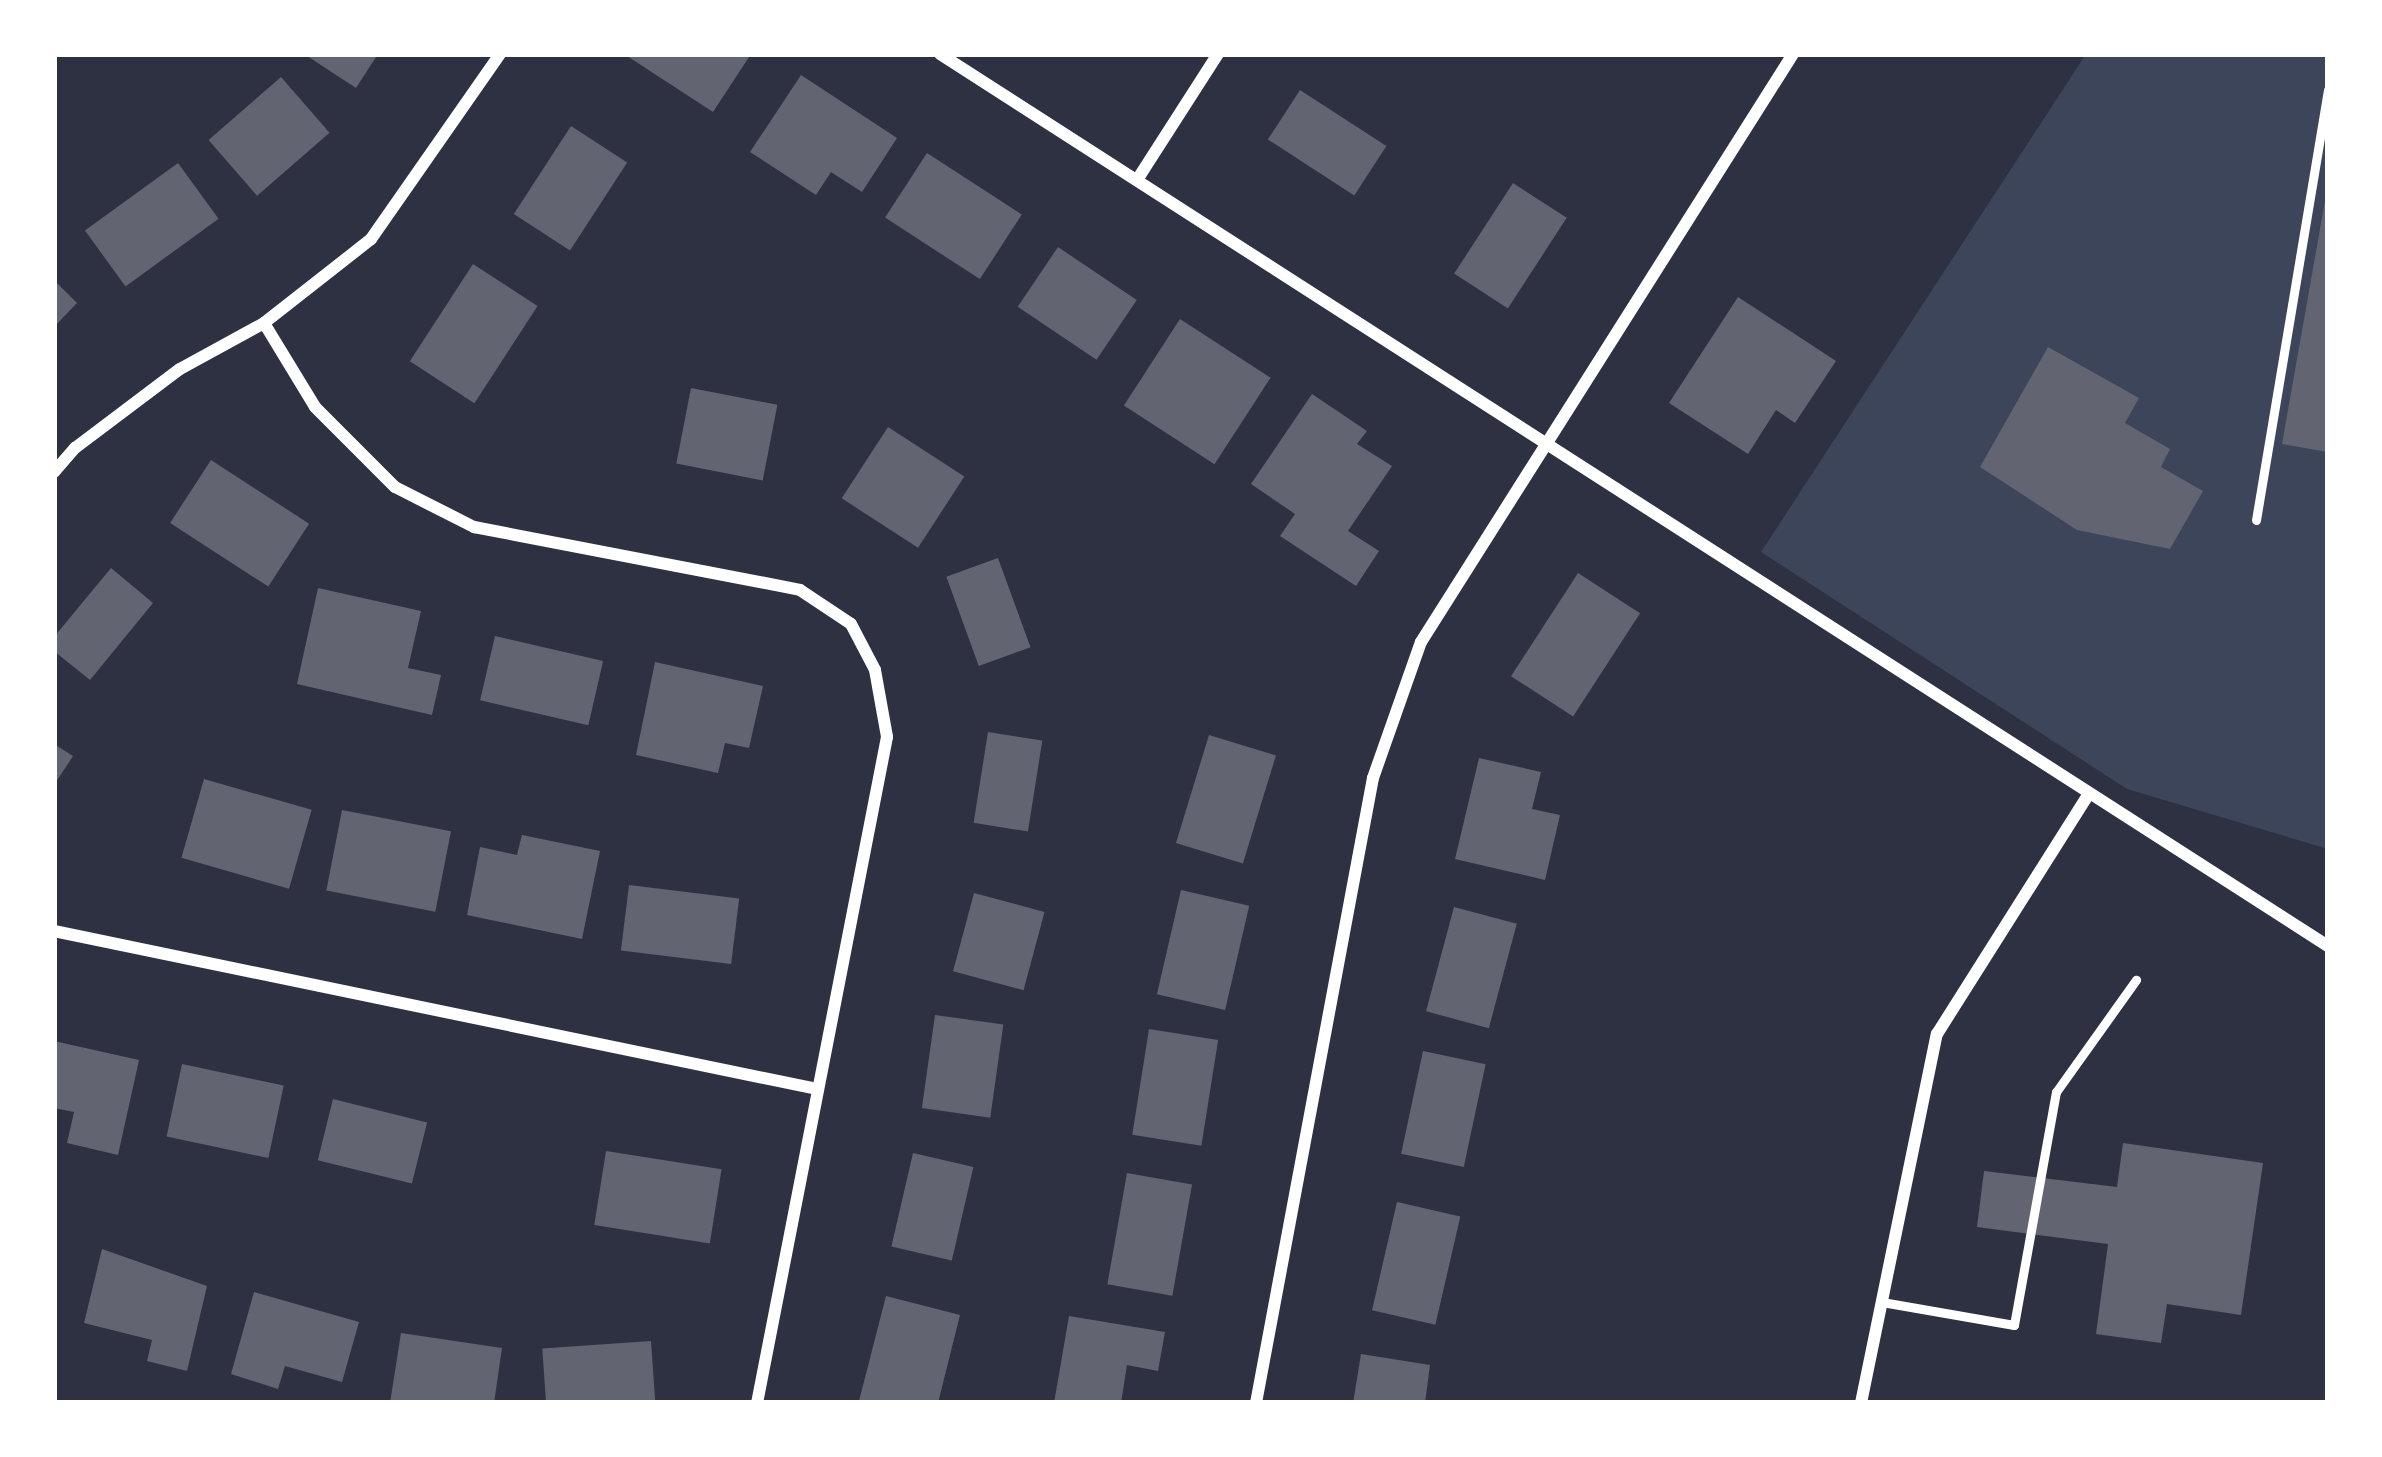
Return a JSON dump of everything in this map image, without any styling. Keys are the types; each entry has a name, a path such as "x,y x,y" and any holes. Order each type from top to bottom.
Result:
{"street":[{"path":"54,472 74,448 181,369 264,323 371,239 500,54"},
{"path":"940,54 2328,946"},
{"path":"1137,180 1218,54"},
{"path":"1256,1403 1373,778 1420,642 1793,54"},
{"path":"264,323 315,406 415,497 474,527 800,590 850,624 875,670 887,737 758,1403"},
{"path":"1862,1403 1937,1034 2088,795"},
{"path":"54,931 817,1089"}],"lane":[{"path":"2256,520 2328,90"},
{"path":"1882,1301 2014,1325 2056,1092 2136,980"}],"shaded area":[{"path":"2086,54 2328,54 2328,849 2127,789 1761,552"}],"building":[{"path":"304,54 378,54 356,88"},
{"path":"624,54 751,54 713,112"},
{"path":"801,75 897,138 862,192 831,172 816,195 750,152"},
{"path":"281,77 330,133 257,196 209,140"},
{"path":"1300,90 1386,146 1354,196 1268,139"},
{"path":"571,126 627,162 570,251 514,214"},
{"path":"927,153 1022,215 980,279 885,218"},
{"path":"178,163 219,219 126,286 85,231"},
{"path":"1513,183 1567,218 1508,308 1454,274"},
{"path":"2328,195 2328,452 2282,444"},
{"path":"1058,247 1137,300 1096,360 1018,307"},
{"path":"473,264 538,306 474,403 410,361"},
{"path":"54,280 77,303 54,327"},
{"path":"1738,297 1836,361 1795,423 1776,410 1748,454 1669,403"},
{"path":"1180,319 1271,378 1214,464 1124,405"},
{"path":"2048,347 2139,398 2125,423 2170,449 2161,467 2203,491 2170,549 2077,530 1980,467"},
{"path":"691,388 777,405 763,480 676,464"},
{"path":"1312,394 1367,431 1357,444 1392,466 1348,531 1379,551 1356,586 1280,536 1295,514 1251,484"},
{"path":"888,427 964,477 918,548 842,498"},
{"path":"211,460 309,524 268,587 170,523"},
{"path":"998,558 1030,647 979,666 946,577"},
{"path":"111,568 153,603 90,680 54,651 54,637"},
{"path":"1578,573 1640,613 1573,716 1511,676"},
{"path":"318,588 421,611 408,668 441,675 432,715 297,684"},
{"path":"495,636 603,661 588,725 480,700"},
{"path":"655,662 763,686 749,748 725,743 718,773 636,755"},
{"path":"988,732 1042,741 1028,831 974,823"},
{"path":"1209,735 1276,755 1243,864 1176,843"},
{"path":"54,744 73,756 54,785"},
{"path":"1479,758 1541,772 1532,809 1560,815 1545,880 1455,859"},
{"path":"204,779 312,810 289,889 181,858"},
{"path":"342,810 451,831 435,912 326,890"},
{"path":"522,835 600,851 582,939 467,915 480,847 517,855"},
{"path":"629,885 739,899 731,964 621,951"},
{"path":"1181,890 1249,906 1225,1010 1157,994"},
{"path":"974,893 1045,912 1024,990 953,971"},
{"path":"1454,907 1517,924 1489,1028 1426,1011"},
{"path":"935,1015 1003,1025 990,1118 922,1108"},
{"path":"1149,1029 1218,1040 1201,1146 1132,1135"},
{"path":"54,1041 139,1060 118,1155 67,1143 74,1112 54,1108"},
{"path":"1423,1051 1486,1064 1464,1167 1401,1154"},
{"path":"182,1064 284,1086 268,1158 167,1136"},
{"path":"333,1099 427,1122 412,1184 318,1160"},
{"path":"2123,1143 2263,1163 2241,1315 2167,1304 2161,1343 2096,1334 2108,1244 1977,1227 1984,1171 2117,1187"},
{"path":"606,1151 722,1169 710,1243 594,1225"},
{"path":"913,1153 973,1167 952,1260 891,1247"},
{"path":"1127,1173 1192,1184 1172,1296 1107,1284"},
{"path":"1397,1202 1460,1217 1435,1325 1372,1310"},
{"path":"102,1249 207,1286 187,1371 147,1361 152,1340 84,1323"},
{"path":"254,1292 359,1322 342,1382 285,1366 278,1389 231,1374"},
{"path":"886,1296 960,1315 938,1403 859,1401"},
{"path":"1069,1316 1165,1332 1158,1371 1127,1365 1121,1403 1054,1403"},
{"path":"401,1333 502,1348 494,1403 390,1403"},
{"path":"651,1341 655,1403 546,1403 542,1349"},
{"path":"1361,1354 1430,1365 1425,1403 1353,1403"}]}
